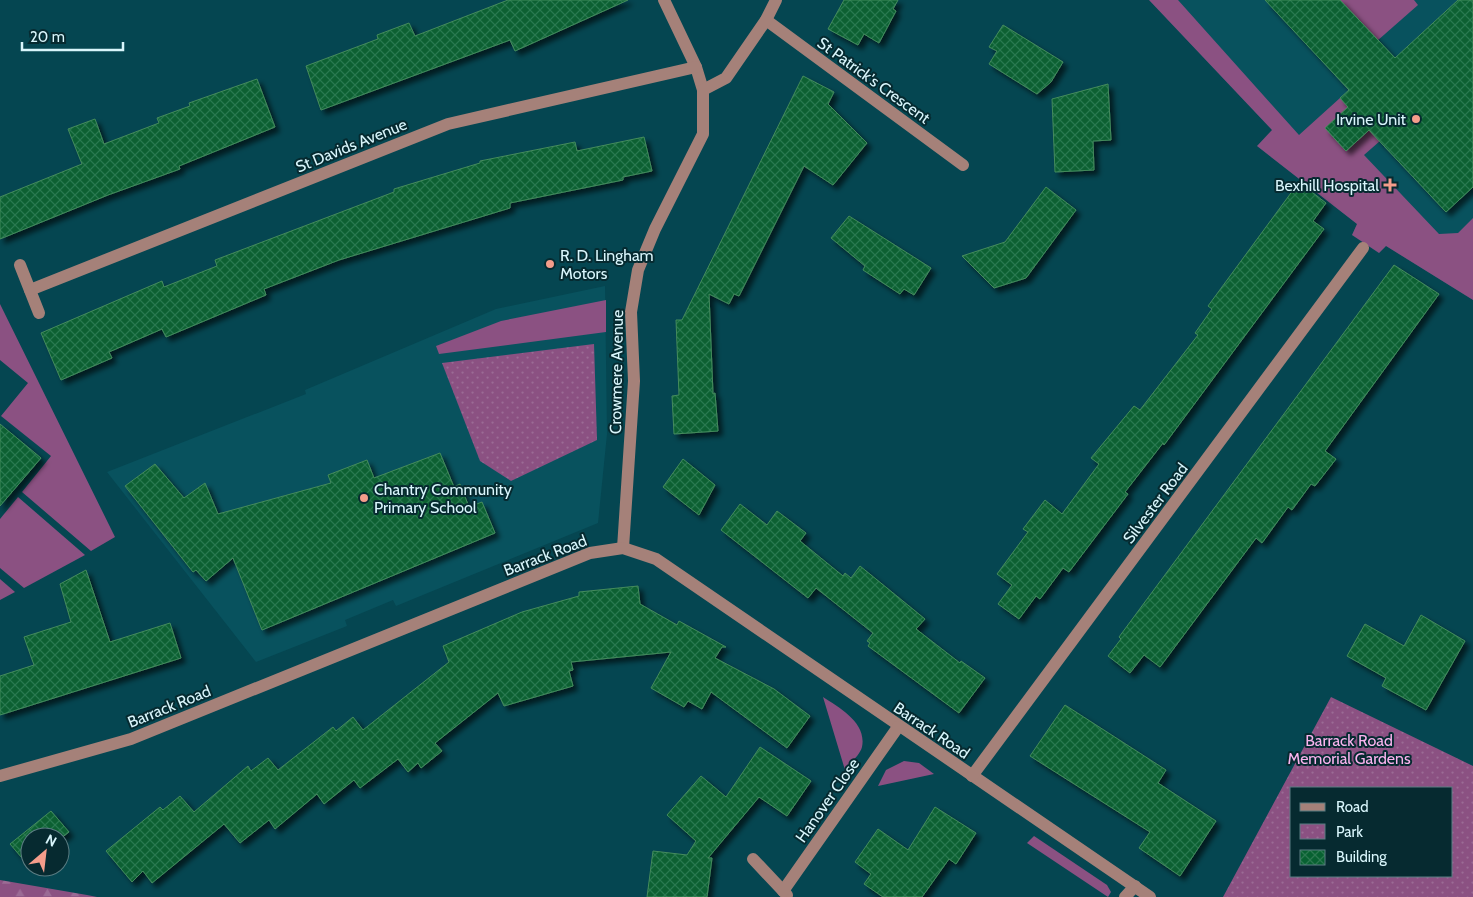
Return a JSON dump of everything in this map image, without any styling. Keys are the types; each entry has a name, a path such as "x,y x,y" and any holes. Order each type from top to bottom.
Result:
{"street":[{"name":"Crowmere Avenue","path":"623,548 634,381 631,312 637,279 655,229 703,134 703,90 696,67 664,0"},
{"path":"703,90 726,78 766,20 776,0"},
{"name":"St Patrick's Crescent","path":"766,20 963,165"},
{"name":"St Davids Avenue","path":"30,290 448,124 696,67"},
{"name":"Silvester Road","path":"972,776 1363,248"},
{"path":"20,266 39,313"},
{"name":"Barrack Road","path":"0,776 132,739 590,553 623,548 656,559 898,727 1150,897"},
{"name":"Hanover Close","path":"753,859 786,894 898,727"},
{"path":"1125,897 1135,886"}],"shaded area":[{"name":"Bexhill Hospital","path":"1149,0 1473,0 1473,300 1386,246 1379,253 1352,235 1357,224 1257,146 1272,130"},
{"name":"Chantry Community Primary School","path":"605,286 607,434 598,523 396,606 393,600 345,620 347,626 256,662 107,472 306,394 305,390 496,309"}],"green space":[{"path":"1149,0 1178,0 1299,135 1340,98 1380,141 1364,155 1439,234 1458,233 1473,218 1473,300 1386,246 1379,253 1352,235 1357,224 1257,146 1272,130"},
{"path":"1340,0 1414,0 1418,5 1377,41"},
{"path":"606,300 606,332 439,354 436,346 501,321"},
{"path":"0,304 115,537 91,551 22,492 51,456 1,416 28,383 0,360"},
{"path":"594,344 597,440 511,481 480,461 442,363"},
{"path":"18,497 85,555 24,588 0,568 0,519"},
{"path":"0,579 15,592 0,600"},
{"path":"823,697 851,717 860,731 862,738 861,750 845,770"},
{"name":"Barrack Road Memorial Gardens","path":"1331,697 1473,766 1473,897 1223,897"},
{"path":"904,761 919,763 934,774 878,786 886,770"},
{"path":"1034,836 1107,885 1111,892 1108,897 1027,843"},
{"path":"0,880 87,895 97,897 0,897"}],"building":[{"path":"508,0 628,0 515,51 510,40 321,110 306,66 378,39 377,35 409,23 415,36"},
{"path":"844,0 898,0 893,9 896,11 879,43 864,34 858,45 828,29"},
{"name":"Irvine Unit","path":"1265,0 1340,0 1395,58 1458,0 1473,0 1473,187 1446,212 1369,130 1346,151 1325,128 1348,107 1340,98 1349,90"},
{"path":"1003,25 1063,62 1051,82 1037,94 989,64 997,51 989,47"},
{"path":"803,76 834,92 828,104 867,143 833,185 804,166 739,296 734,294 729,304 709,294 713,394 715,393 718,431 674,434 672,396 679,395 676,320 682,320"},
{"path":"257,79 275,127 179,166 180,169 108,195 0,239 0,197 82,164 68,129 95,119 104,144 159,123 157,118 190,106 189,103"},
{"path":"1108,84 1111,140 1093,141 1094,170 1055,172 1052,99"},
{"path":"644,137 652,171 623,177 623,180 510,203 510,208 339,260 264,289 266,295 166,337 162,329 109,352 112,358 61,380 41,333 162,281 164,287 217,266 215,260 394,192 394,189 480,163 480,161 575,142 577,151"},
{"path":"1299,182 1326,203 1313,221 1324,229 1164,445 1163,443 1125,492 1128,494 1069,572 1063,568 1040,599 1036,596 1019,619 998,604 1012,585 997,574 1028,532 1023,529 1045,500 1062,514 1099,464 1091,458 1134,406 1140,410 1198,335 1195,333 1212,309 1208,306"},
{"path":"1046,187 1076,210 1026,278 994,288 962,256 1005,242"},
{"path":"849,216 931,268 914,295 904,289 900,294 863,270 865,266 831,238"},
{"path":"1394,265 1439,294 1325,451 1336,459 1315,486 1311,484 1292,510 1288,507 1262,543 1256,538 1160,667 1144,655 1130,673 1108,656 1121,639 1119,637"},
{"path":"0,424 41,458 0,506"},
{"path":"440,453 454,487 460,484 469,507 482,502 495,533 262,630 233,558 206,581 196,570 193,572 125,486 155,464 184,498 205,483 218,514 331,483 328,475 367,460 374,478"},
{"path":"683,459 715,485 699,515 663,487"},
{"path":"740,504 767,525 777,511 806,533 800,541 843,576 845,573 851,578 860,566 925,619 916,629 960,663 961,661 985,678 959,713 868,646 870,643 867,641 873,633 816,588 808,598 721,530"},
{"path":"86,570 110,642 170,623 181,658 0,715 0,676 34,665 24,637 71,622 60,584"},
{"path":"638,586 640,604 677,625 679,621 726,647 722,647 715,658 774,689 810,716 787,748 711,692 702,709 688,701 684,707 651,688 671,652 571,662 573,670 569,671 573,686 504,706 498,693 435,743 442,751 421,768 418,763 408,772 398,759 360,788 354,780 324,804 317,794 275,829 269,820 240,843 224,824 152,883 143,871 132,882 106,851 160,807 163,810 180,796 194,812 248,766 251,771 268,758 278,770 333,727 336,731 353,717 363,730 449,662 443,646 522,612 579,596 579,592"},
{"path":"1421,615 1465,641 1426,710 1382,686 1386,678 1347,656 1365,624 1404,646"},
{"path":"1065,705 1166,770 1158,783 1216,821 1180,876 1139,848 1150,832 1030,756"},
{"path":"760,747 811,781 787,816 759,797 708,858 712,858 707,897 647,897 653,851 687,855 696,841 667,815 701,776 726,797"},
{"path":"935,807 976,833 956,864 949,859 922,897 883,897 864,884 871,874 855,862 878,829 908,850"},
{"path":"51,811 65,827 31,827"},
{"path":"20,836 20,856 10,844"}],"place":[{"name":"Irvine Unit","path":"1416,119"},
{"name":"Bexhill Hospital","path":"1390,185"},
{"name":"R. D. Lingham Motors","path":"550,264"},
{"name":"Chantry Community Primary School","path":"364,498"}]}
